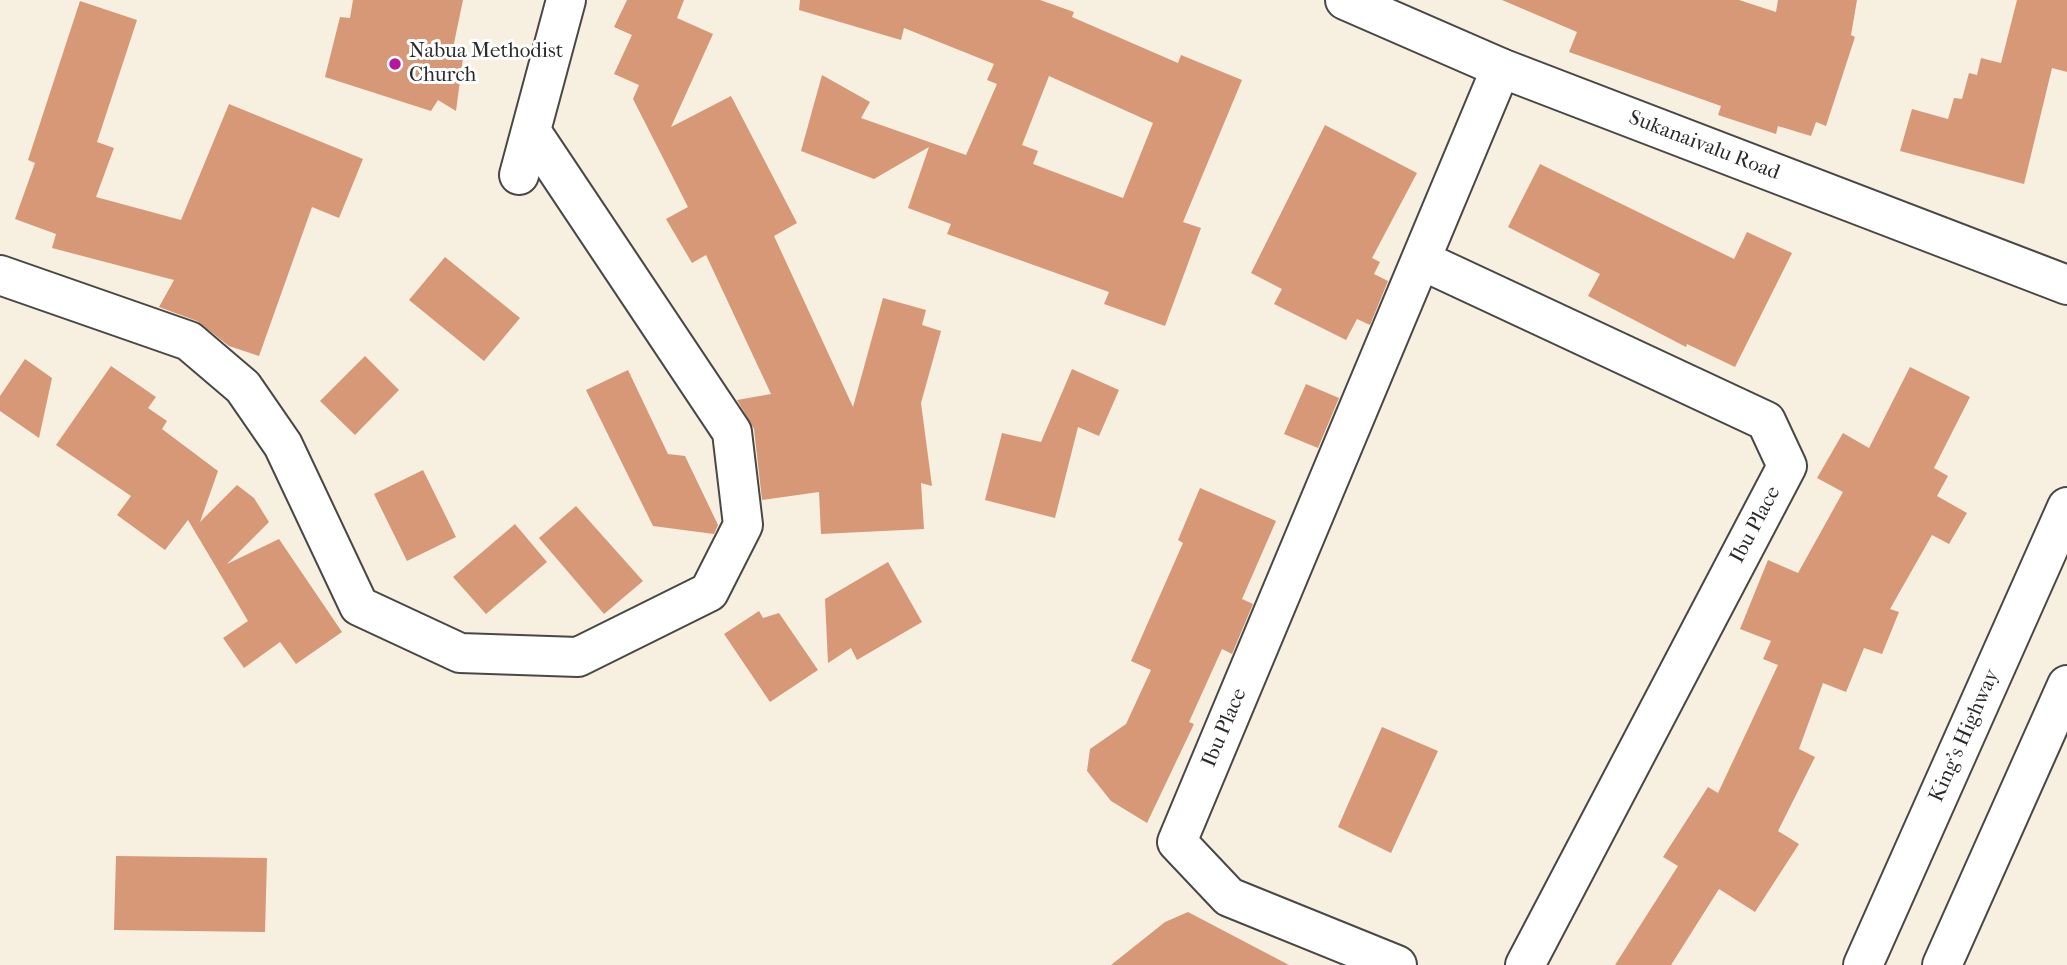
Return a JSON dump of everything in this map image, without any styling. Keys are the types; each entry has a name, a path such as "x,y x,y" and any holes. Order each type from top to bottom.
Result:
{"main road":[{"path":"519,175 566,0"},
{"name":"Sukanaivalu Road","path":"1345,0 1502,68 2067,285"},
{"name":"Ibu Place","path":"1397,965 1229,897 1177,842 1502,68"},
{"path":"0,275 190,341 243,387 283,445 359,606 460,653 578,657 709,592 743,525 732,432 531,131"},
{"name":"Ibu Place","path":"1421,260 1766,421 1787,466 1525,965"},
{"name":"King's Highway","path":"1863,965 2067,507"},
{"path":"1942,965 2067,685"}],"building":[{"name":"Nabua Methodist Church","path":"353,0 463,0 453,48 464,50 456,111 438,100 431,111 325,77 340,17 350,18"},
{"path":"627,0 684,0 677,18 713,34 671,127 731,96 797,223 774,236 853,407 883,298 926,310 922,325 941,331 921,403 932,486 921,483 924,529 821,534 819,492 762,500 754,429 737,400 771,394 706,255 692,263 666,219 688,207 633,99 639,85 614,74 632,35 614,27"},
{"path":"800,0 1040,0 1074,12 1072,17 1178,63 1181,55 1242,80 1183,222 1201,228 1165,326 1104,304 1109,292 947,234 951,224 908,208 929,147 874,179 801,151 822,75 870,102 861,118 966,155 997,84 987,80 994,64 904,28 901,40 799,10","holes":["1049,76 1153,123 1123,198 1033,164 1038,151 1022,145"]},
{"path":"1502,0 1739,0 1776,12 1778,0 1857,0 1851,35 1855,37 1826,126 1816,122 1811,136 1778,126 1776,134 1718,115 1721,106 1569,52 1577,32"},
{"path":"2017,0 2067,0 2067,72 2052,68 2024,184 1900,151 1912,109 1948,119 1954,98 1962,99 1969,73 1977,75 1981,58 2001,63"},
{"path":"80,1 137,20 97,142 114,148 96,197 181,220 229,104 363,159 339,218 312,207 259,356 229,346 197,321 159,307 174,280 52,248 56,234 15,219 35,163 28,160"},
{"path":"1325,125 1417,173 1372,258 1380,262 1374,274 1388,281 1370,325 1357,319 1346,340 1274,304 1282,289 1251,273"},
{"path":"1540,164 1734,259 1747,232 1792,253 1735,367 1687,344 1686,347 1588,296 1600,274 1508,227"},
{"path":"445,257 520,318 484,361 409,300"},
{"path":"365,356 399,390 355,435 320,401"},
{"path":"25,359 52,378 39,438 0,411 0,396"},
{"path":"111,366 156,397 148,408 167,421 162,429 218,471 200,522 237,485 254,498 269,522 227,564 279,539 342,632 296,664 280,642 244,668 223,638 248,621 188,520 165,550 117,515 131,496 56,445"},
{"path":"1910,367 1970,397 1934,468 1948,476 1937,496 1967,513 1949,544 1932,535 1890,609 1899,612 1882,654 1864,648 1846,692 1823,683 1799,749 1815,757 1778,831 1799,844 1755,912 1719,889 1671,965 1615,965 1678,866 1663,857 1708,787 1718,793 1778,665 1763,659 1771,641 1740,629 1768,560 1798,573 1843,492 1817,478 1843,433 1869,448"},
{"path":"1072,369 1119,390 1099,436 1078,427 1055,518 985,500 1002,433 1041,442"},
{"path":"628,370 668,454 685,456 718,525 714,534 653,526 586,390"},
{"path":"1306,384 1339,398 1318,448 1284,434"},
{"path":"423,470 456,537 407,561 374,494"},
{"path":"1200,488 1276,521 1242,599 1253,604 1232,654 1222,649 1189,722 1194,724 1147,823 1111,801 1087,771 1090,749 1126,724 1151,670 1131,661 1183,543 1178,540"},
{"path":"576,506 643,581 604,614 539,538"},
{"path":"515,524 547,562 486,614 453,577"},
{"path":"888,562 922,622 857,660 851,648 828,663 825,599"},
{"path":"759,611 763,618 779,613 818,670 770,702 724,634"},
{"path":"1382,727 1438,751 1391,853 1338,827"},
{"path":"116,856 267,858 265,932 114,930"},
{"path":"1188,912 1289,965 1111,965 1165,922"}],"place":[{"name":"Nabua Methodist Church","path":"395,64"}]}
